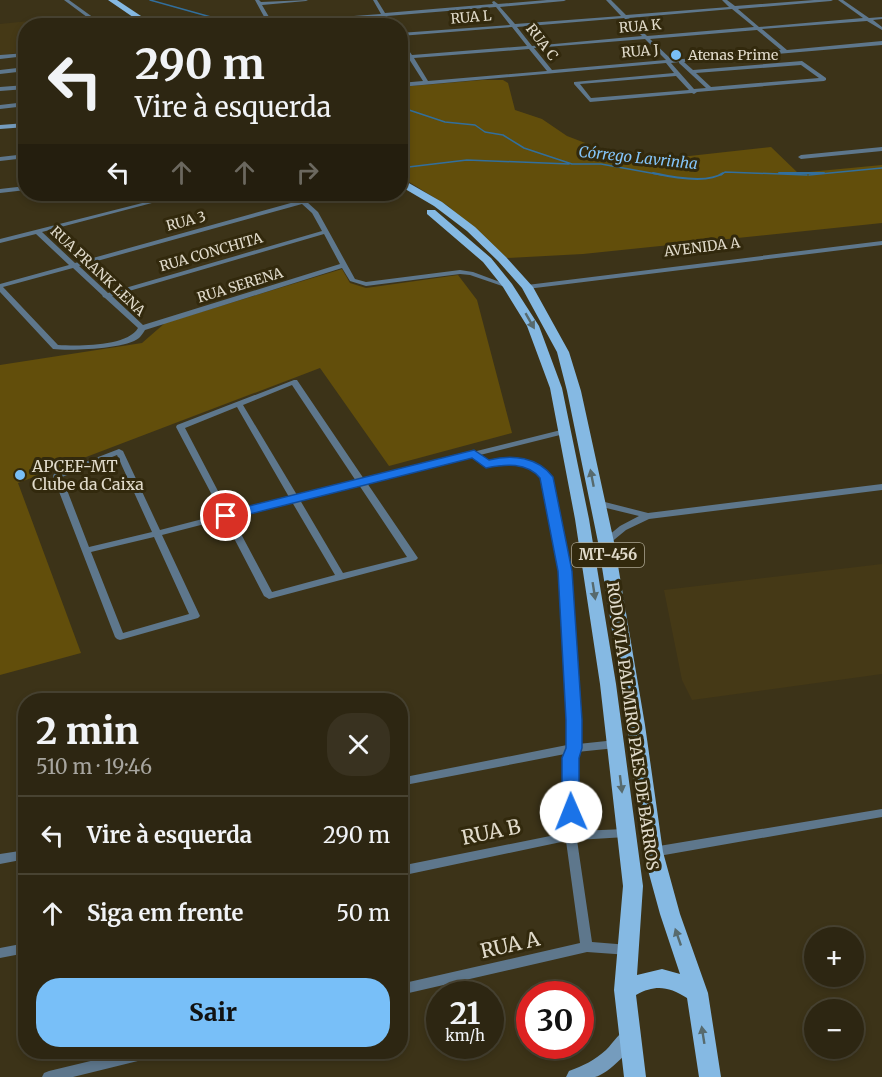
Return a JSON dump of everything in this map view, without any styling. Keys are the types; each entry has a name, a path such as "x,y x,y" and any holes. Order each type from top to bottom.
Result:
{"main road":[{"path":"109,2 128,18"},
{"path":"109,2 138,18"},
{"name":"RODOVIA PALMIRO PAES DE BARROS","path":"408,186 438,204 471,229 526,286 563,352 577,402 606,542 633,703 653,852 670,914 697,993 710,1077"},
{"name":"RODOVIA PALMIRO PAES DE BARROS","path":"408,198 437,216 460,236 487,260 508,285 533,326 556,388 582,519 616,744 633,886 625,990 635,1077"},
{"path":"625,990 645,979 662,976 677,980 697,993"}],"street":[{"path":"66,0 92,18"},
{"path":"266,18 257,2 306,0"},
{"path":"375,0 386,18"},
{"name":"RUA C","path":"492,0 550,71"},
{"path":"338,18 564,0"},
{"path":"608,0 646,37 694,92"},
{"path":"724,0 785,51"},
{"name":"RUA L","path":"408,33 831,0"},
{"path":"840,0 882,29"},
{"name":"RUA K","path":"408,57 882,18"},
{"name":"RUA J","path":"408,84 882,43"},
{"path":"408,51 426,82"},
{"path":"0,57 18,55"},
{"path":"681,62 711,90"},
{"path":"802,63 824,79 590,100 576,83 677,74 682,70 692,72 802,63"},
{"path":"0,72 18,70"},
{"path":"0,89 18,88"},
{"path":"0,107 18,105"},
{"path":"0,128 18,125"},
{"path":"801,157 882,149"},
{"path":"0,159 18,157"},
{"path":"0,191 18,189"},
{"path":"0,242 154,201"},
{"path":"304,201 315,212 352,279 366,284 460,272 471,273 508,285"},
{"name":"RUA 3","path":"0,287 304,201"},
{"name":"RUA PRANK LENA","path":"38,232 142,328"},
{"name":"RUA CONCHITA","path":"105,296 324,232"},
{"name":"AVENIDA A","path":"526,286 882,243"},
{"name":"RUA SERENA","path":"0,287 56,347 73,348 116,343 136,336 142,328 345,265"},
{"path":"294,382 362,482 413,558 269,597 180,427 294,382"},
{"path":"238,405 341,577"},
{"path":"86,551 565,431"},
{"path":"119,450 195,616 120,637 86,551 57,476 119,450"},
{"path":"474,454 486,464 500,461 522,462 539,468 547,477 565,571 574,748 570,758 571,836 587,947"},
{"path":"606,542 623,528 648,516 882,487"},
{"path":"597,502 648,516"},
{"path":"408,780 574,748 616,744"},
{"path":"653,852 882,813"},
{"name":"RUA B","path":"408,869 571,836 626,833"},
{"path":"0,859 18,856"},
{"name":"RUA A","path":"408,988 587,947 629,950"},
{"path":"0,953 18,950"},
{"path":"583,1076 601,1066 614,1055 630,1035"},
{"path":"49,1077 122,1059"}],"shaded area":[{"path":"223,16 237,18 214,18"},
{"path":"18,22 18,53 0,55 0,24"},
{"path":"503,80 508,83 515,110 542,119 567,136 635,162 771,147 798,173 882,165 882,223 583,254 507,258 448,206 408,181 408,86"},
{"name":"APCEF-MT Clube da Caixa","path":"342,269 350,283 366,288 458,275 477,300 512,433 389,466 320,368 18,483 81,653 0,675 0,365 142,343 165,323"},
{"path":"882,564 882,674 692,700 682,680 664,590"}],"waterway":[{"name":"Córrego Lavrinha","path":"150,0 214,18"},
{"name":"Córrego Lavrinha","path":"408,110 445,122 475,125 485,132 503,135 524,148 572,164 601,164 662,175"},
{"path":"408,167 467,160 569,164"},
{"name":"Córrego Lavrinha","path":"809,175 882,168"},
{"name":"Córrego Lavrinha","path":"721,175 725,172 807,175"},
{"name":"Córrego Lavrinha","path":"653,173 699,179 723,173"},
{"name":"Córrego Lavrinha","path":"779,173 824,173"}],"place":[{"name":"Atenas Prime","path":"676,55"},
{"name":"APCEF-MT Clube da Caixa","path":"20,475"}],"route":[{"path":"226,516 474,454 486,464 500,461 522,462 539,468 547,477 565,571 574,720 574,748 570,758 571,812"}]}
